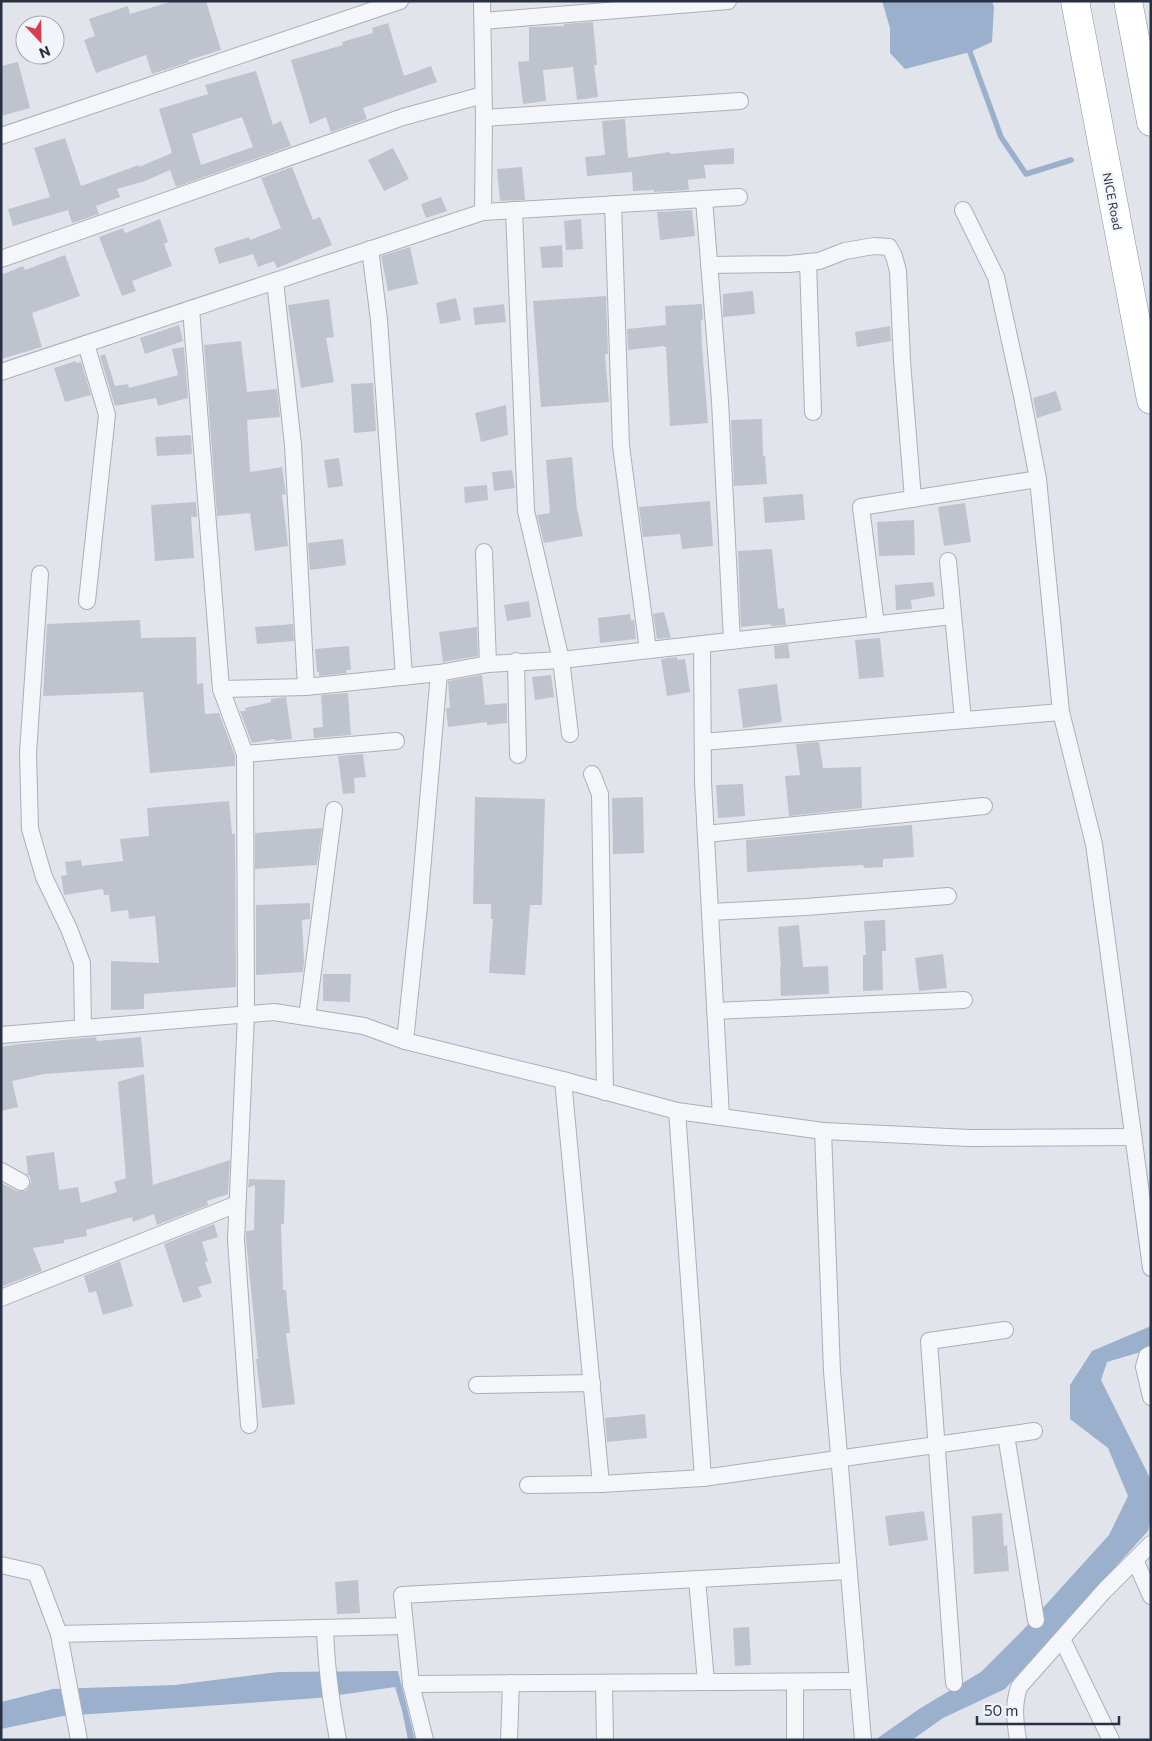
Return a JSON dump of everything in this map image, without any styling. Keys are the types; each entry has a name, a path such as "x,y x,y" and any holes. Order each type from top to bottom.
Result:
{"highway":[{"name":"NICE Road","path":"1074,1 1151,400"},
{"path":"1128,1 1151,122"}],"street":[{"path":"1,136 400,1"},
{"path":"482,1 484,95 483,212"},
{"path":"483,21 728,1"},
{"path":"1,259 403,117 484,95"},
{"path":"484,118 740,101"},
{"path":"1,372 483,212 739,197"},
{"path":"704,199 720,401 732,641"},
{"path":"613,204 621,446 648,650"},
{"path":"514,210 526,512 561,660 570,734"},
{"path":"963,210 996,277 1038,479 1060,712 1094,844 1151,1268"},
{"path":"708,265 789,264 819,261 845,251 874,246 889,247 894,256 898,271 902,361 913,499"},
{"path":"370,249 379,320 404,676"},
{"path":"808,262 813,412"},
{"path":"276,281 293,445 306,687"},
{"path":"191,308 221,690 245,754 246,1014 236,1240 249,1425"},
{"path":"86,344 107,415 87,601"},
{"path":"876,625 861,507 1038,479"},
{"path":"484,552 488,664"},
{"path":"948,561 952,616 964,720"},
{"path":"40,574 28,753 30,829 44,877 69,929 82,963 83,1028"},
{"path":"221,690 306,687 438,673 488,664 561,660 952,616"},
{"path":"702,645 706,834 721,1117"},
{"path":"516,661 518,755"},
{"path":"405,1041 419,906 438,673"},
{"path":"703,742 1060,712"},
{"path":"245,754 396,741"},
{"path":"592,774 600,794 605,1092"},
{"path":"706,834 984,806"},
{"path":"307,1017 334,810"},
{"path":"710,912 806,908 948,896"},
{"path":"715,1011 964,1000"},
{"path":"1,1035 274,1012 364,1026 405,1041 563,1080 677,1111 822,1131 969,1138 1133,1137"},
{"path":"563,1080 601,1484"},
{"path":"677,1111 703,1478"},
{"path":"822,1131 832,1371 863,1740"},
{"path":"1,1171 21,1182"},
{"path":"1,1298 238,1204"},
{"path":"954,1683 929,1341 1005,1330"},
{"path":"1151,1354 1147,1356 1144,1368 1151,1397"},
{"path":"477,1385 592,1383"},
{"path":"528,1485 601,1484 703,1478 1034,1431"},
{"path":"1006,1435 1036,1620"},
{"path":"1018,1740 1014,1711 1015,1698 1019,1687 1104,1591 1151,1544"},
{"path":"1135,1560 1151,1596"},
{"path":"1,1565 36,1573 59,1634 79,1740"},
{"path":"424,1740 411,1684 402,1594 848,1571"},
{"path":"698,1579 706,1682"},
{"path":"59,1634 405,1626"},
{"path":"324,1628 330,1696 338,1740"},
{"path":"1062,1639 1111,1740"},
{"path":"795,1682 795,1740"},
{"path":"411,1684 858,1682"},
{"path":"509,1740 511,1683"},
{"path":"604,1683 605,1740"}],"water":[{"path":"882,1 992,1 994,7 992,42 970,52 905,69 890,53 890,28"},
{"path":"1151,1326 1151,1349 1107,1362 1101,1380 1151,1480 1151,1519 1148,1531 1005,1689 943,1718 912,1740 875,1740 919,1709 981,1672 1022,1631 1109,1535 1128,1496 1108,1448 1070,1419 1070,1385 1092,1351"},
{"path":"398,1671 415,1740 408,1740 395,1687 318,1698 63,1716 1,1729 1,1702 53,1689 175,1685 278,1672"}],"building":[{"path":"173,1 206,1 221,50 152,74 146,55 96,73 84,40 95,36 89,19 128,6 130,14"},
{"path":"593,22 597,65 594,65 598,97 577,100 573,67 543,70 546,101 523,104 518,62 529,61 529,27 564,26 564,24"},
{"path":"388,23 404,76 431,66 437,82 363,108 367,119 331,132 326,117 310,124 291,60 343,45 342,42 373,33 372,28"},
{"path":"15,63 15,65 19,65 30,108 1,116 1,66"},
{"path":"256,71 273,125 281,121 291,146 176,187 170,170 145,181 117,189 120,197 96,206 99,214 72,223 68,210 13,226 8,209 50,197 34,148 65,138 81,186 139,165 139,167 172,153 159,109 208,94 205,85","holes":["242,117 253,147 201,165 192,134"]},
{"path":"625,119 628,158 670,152 670,154 734,148 734,164 704,165 706,178 688,180 689,190 633,191 632,172 587,176 585,157 605,155 602,121"},
{"path":"393,148 409,179 384,191 368,160"},
{"path":"292,167 313,220 320,217 332,245 277,268 274,261 258,267 253,254 219,264 214,248 249,237 250,240 281,228 261,178"},
{"path":"522,167 525,200 500,201 497,169"},
{"path":"441,197 447,211 426,218 421,204"},
{"path":"692,210 695,236 660,240 657,212"},
{"path":"160,219 168,242 164,244 172,266 132,281 136,291 122,296 99,237 123,228 125,233"},
{"path":"581,219 583,249 566,250 564,221"},
{"path":"562,245 563,267 542,268 540,247"},
{"path":"410,247 418,284 388,291 381,256"},
{"path":"65,255 80,296 32,313 42,347 1,359 1,275 23,266 25,270"},
{"path":"753,291 755,314 723,317 723,294"},
{"path":"606,296 608,354 605,354 609,402 541,407 533,301"},
{"path":"456,298 461,320 440,324 436,303"},
{"path":"329,299 334,337 326,338 334,382 301,388 288,305"},
{"path":"504,304 506,322 475,325 473,308"},
{"path":"702,304 702,346 708,423 670,426 666,347 628,350 627,329 666,325 665,306"},
{"path":"179,325 183,341 145,354 140,338"},
{"path":"890,326 891,341 857,347 855,332"},
{"path":"241,341 247,392 277,389 280,417 247,420 250,472 282,467 286,494 282,495 288,546 255,551 250,513 217,516 204,345"},
{"path":"184,347 188,398 158,406 156,398 115,406 100,356 105,354 115,386 128,384 129,388 178,375 172,349"},
{"path":"76,361 76,363 81,362 91,395 65,402 54,368"},
{"path":"373,383 376,431 354,433 351,384"},
{"path":"1056,391 1062,410 1037,418 1033,398"},
{"path":"506,405 508,435 481,442 475,413"},
{"path":"762,419 763,456 765,456 767,484 734,486 731,420"},
{"path":"191,435 192,454 157,456 155,437"},
{"path":"572,457 577,509 583,536 544,543 537,515 550,513 546,460"},
{"path":"339,458 343,486 328,488 324,460"},
{"path":"512,470 515,488 494,491 492,472"},
{"path":"487,485 488,500 465,503 464,487"},
{"path":"803,494 805,520 765,523 763,497"},
{"path":"710,501 713,546 682,549 680,534 643,537 639,507"},
{"path":"196,502 197,517 191,517 194,558 155,561 151,505"},
{"path":"965,503 971,542 944,546 938,507"},
{"path":"914,520 915,555 879,556 877,522"},
{"path":"343,539 346,565 310,570 308,543"},
{"path":"772,549 778,609 784,608 786,625 771,626 771,624 741,627 738,551"},
{"path":"933,582 935,596 911,600 912,609 896,610 895,585"},
{"path":"529,601 531,617 507,621 504,605"},
{"path":"664,612 671,638 657,639 653,614"},
{"path":"630,614 631,621 634,620 636,639 600,643 598,618"},
{"path":"140,620 141,638 196,637 197,684 203,683 205,714 219,713 235,756 235,766 150,773 143,692 43,696 47,624"},
{"path":"293,624 294,641 257,644 255,627"},
{"path":"477,627 478,656 443,662 439,632"},
{"path":"880,638 884,677 859,679 855,640"},
{"path":"788,644 790,658 775,659 774,646"},
{"path":"349,646 351,670 346,670 347,673 319,676 315,649"},
{"path":"677,657 677,660 685,659 690,692 667,696 661,659"},
{"path":"482,675 485,705 507,703 507,723 487,725 487,722 448,727 446,709 450,707 448,681"},
{"path":"551,675 554,697 535,700 532,677"},
{"path":"777,684 782,722 743,728 738,689"},
{"path":"348,693 351,735 314,738 313,728 323,727 321,695"},
{"path":"286,697 292,739 275,741 275,739 252,743 240,711 246,711 245,708 271,702 271,699"},
{"path":"819,742 823,768 861,767 862,808 789,816 785,776 800,775 796,744"},
{"path":"363,754 366,777 354,778 355,793 343,794 338,756"},
{"path":"743,784 745,816 718,818 716,785"},
{"path":"475,797 545,799 542,905 530,905 525,975 489,973 493,919 491,919 491,904 473,904"},
{"path":"643,797 644,853 613,854 612,798"},
{"path":"229,801 232,834 235,834 236,987 144,994 144,1009 111,1010 111,961 159,963 155,916 129,919 128,910 111,912 109,895 104,895 103,889 64,895 61,876 67,875 65,862 81,860 82,866 123,861 120,839 149,836 147,808"},
{"path":"912,825 914,857 883,859 883,867 864,868 863,865 747,872 746,840"},
{"path":"322,828 317,865 255,869 255,833"},
{"path":"310,903 310,919 302,920 303,972 256,975 256,905"},
{"path":"885,920 886,951 882,951 883,990 863,991 863,955 866,955 864,921"},
{"path":"799,925 803,967 828,966 829,994 781,996 778,927"},
{"path":"943,954 947,988 919,991 915,958"},
{"path":"323,974 351,974 350,1002 323,1001"},
{"path":"96,1037 97,1041 141,1037 144,1067 44,1074 12,1081 18,1107 1,1111 1,1047"},
{"path":"144,1074 153,1185 230,1160 228,1194 207,1201 208,1205 157,1225 154,1214 133,1222 132,1217 86,1230 87,1236 64,1240 64,1243 33,1248 42,1271 1,1287 1,1183 17,1191 26,1191 31,1182 30,1177 26,1173 28,1173 26,1156 54,1152 59,1190 78,1187 81,1203 117,1192 114,1182 126,1178 118,1082"},
{"path":"249,1179 285,1180 284,1224 281,1224 283,1290 286,1290 290,1333 286,1333 295,1404 262,1408 246,1240 246,1231 254,1230 255,1185 248,1188"},
{"path":"214,1224 218,1237 202,1242 208,1261 205,1262 212,1283 198,1287 202,1297 183,1303 164,1244"},
{"path":"120,1261 133,1306 103,1315 96,1291 89,1293 84,1276"},
{"path":"645,1414 647,1438 607,1442 605,1418"},
{"path":"924,1511 928,1540 889,1546 885,1516"},
{"path":"1002,1513 1004,1546 1007,1545 1009,1571 974,1574 972,1516"},
{"path":"358,1580 360,1613 337,1614 335,1582"},
{"path":"749,1627 751,1665 735,1666 733,1628"}],"waterway":[{"path":"970,52 1001,137 1026,174 1071,160"}]}
